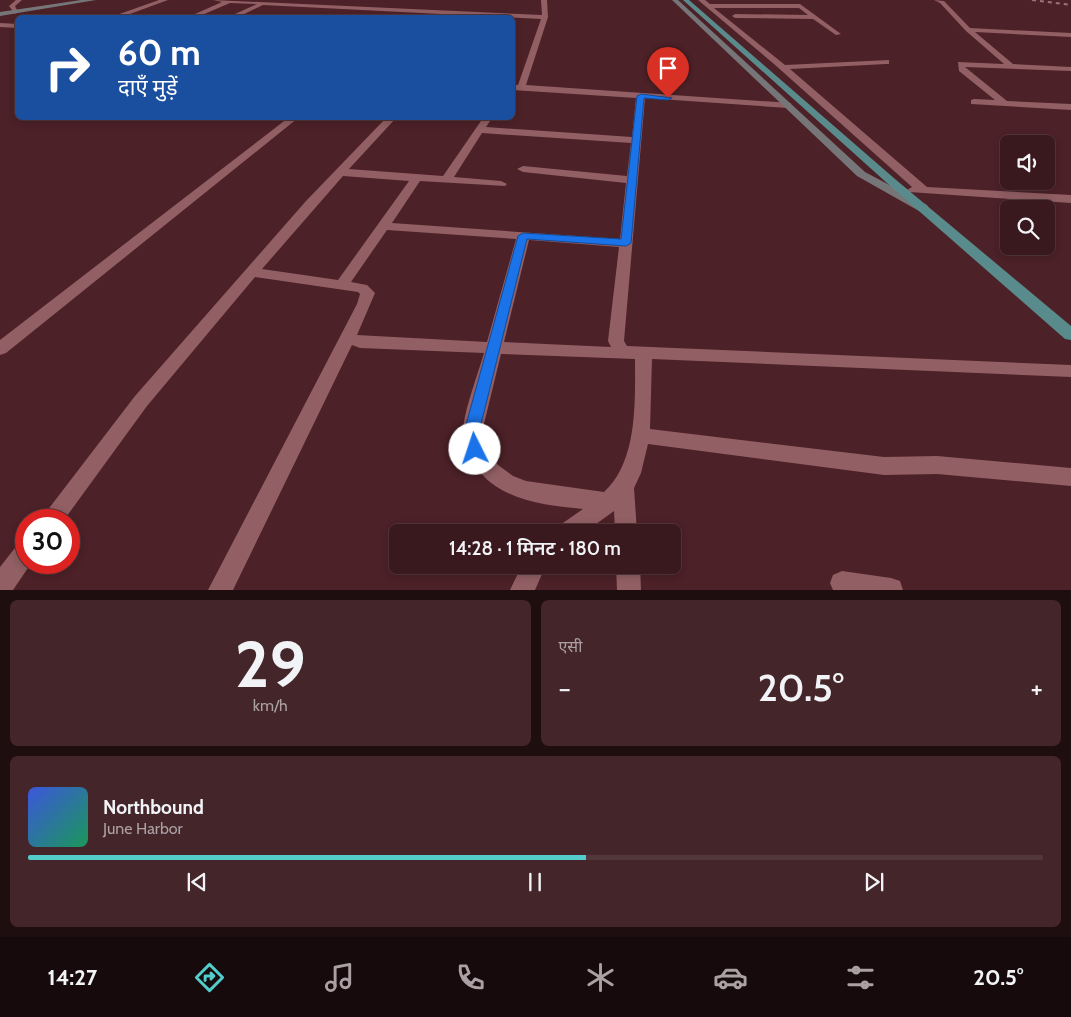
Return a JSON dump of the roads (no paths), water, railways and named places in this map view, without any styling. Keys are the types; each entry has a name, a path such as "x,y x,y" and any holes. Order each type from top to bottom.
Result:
{"main road":[{"path":"0,14 93,0"},
{"path":"675,0 861,174 924,209"},
{"path":"686,0 891,181 1069,332"}],"street":[{"path":"15,12 12,6 19,0"},
{"path":"122,15 165,0"},
{"path":"216,0 463,15"},
{"path":"544,0 545,16 517,87 788,105"},
{"path":"700,0 783,67 924,191"},
{"path":"937,0 942,2 968,30 1010,66"},
{"path":"196,15 229,1"},
{"path":"236,15 263,3"},
{"path":"393,15 405,6"},
{"path":"708,6 795,6 803,8 838,34"},
{"path":"515,16 545,16"},
{"path":"721,16 815,17"},
{"path":"0,24 15,26"},
{"path":"968,30 1071,35"},
{"path":"783,67 886,62"},
{"path":"1005,104 960,66 967,63 1071,69"},
{"path":"635,353 621,350 616,341 641,96"},
{"path":"974,102 1071,107"},
{"path":"0,350 290,120"},
{"path":"59,509 141,401 339,172 389,120"},
{"path":"446,181 486,120"},
{"path":"479,130 636,140"},
{"path":"523,169 631,180"},
{"path":"339,172 501,184"},
{"path":"342,285 416,178"},
{"path":"902,190 1071,199"},
{"path":"384,226 626,243"},
{"path":"523,236 472,432 475,449 485,466 510,486 539,494 606,502"},
{"path":"220,590 348,338 368,293 362,288 251,272"},
{"path":"348,338 360,342 1071,371"},
{"path":"578,524 623,488 631,475 640,435 635,353"},
{"path":"640,435 884,466 937,466 1071,477"},
{"path":"623,488 625,524"},
{"path":"0,587 15,567"},
{"path":"522,590 530,574"},
{"path":"628,574 629,590"},
{"path":"842,583 891,590"}],"railway":[{"path":"1032,0 1071,5"}]}
